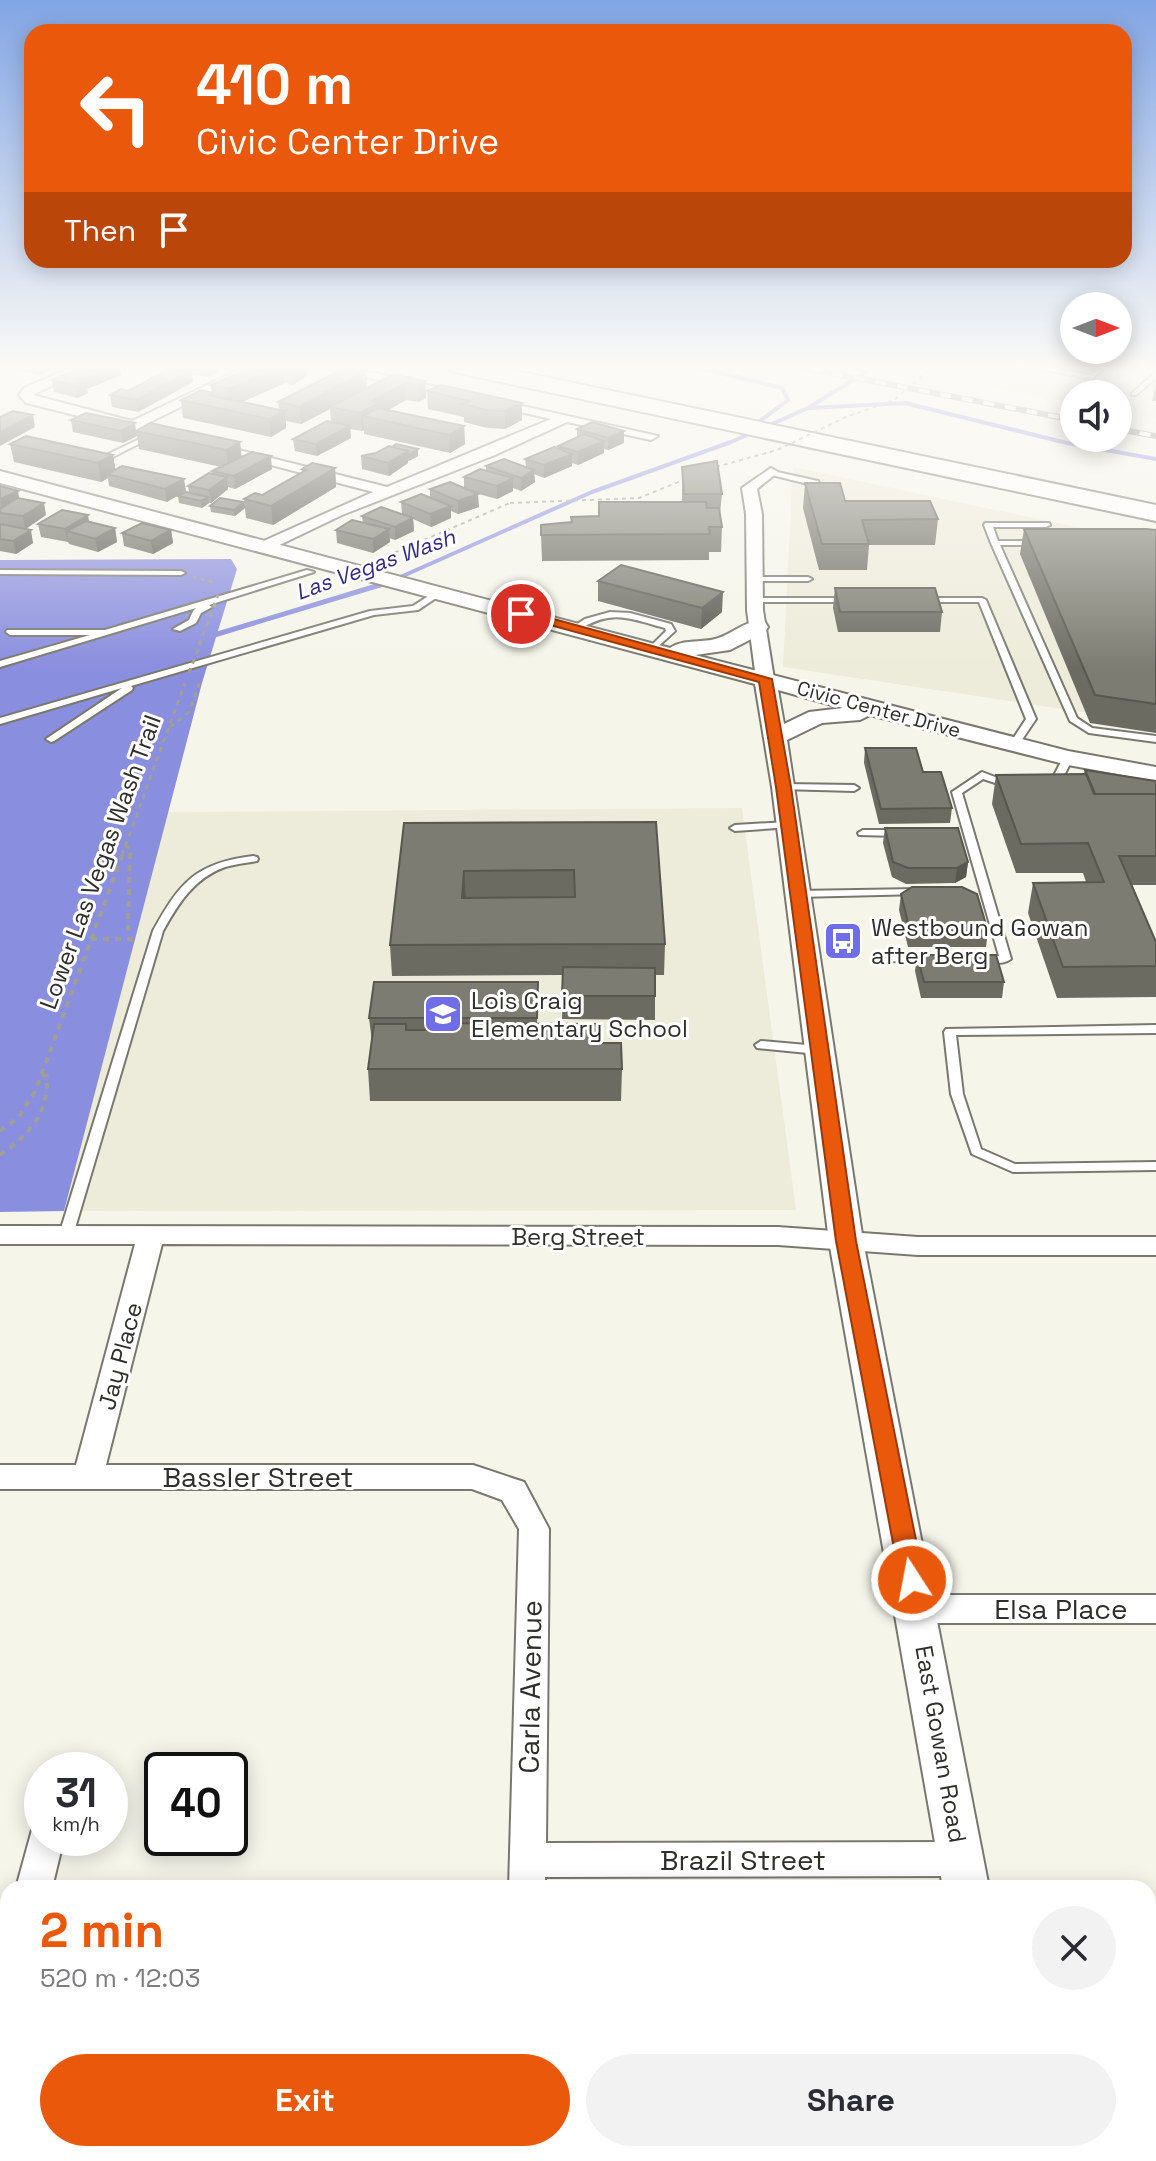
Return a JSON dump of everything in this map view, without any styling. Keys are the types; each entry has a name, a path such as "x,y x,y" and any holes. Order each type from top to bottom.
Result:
{"highway":[{"path":"933,466 1156,513"},
{"path":"1019,466 1156,494"}],"street":[{"path":"290,466 386,491"},
{"path":"263,547 325,515 453,466"},
{"name":"East Gowan Road","path":"771,472 749,488 754,514 757,627 784,787 846,1241 917,1609 963,1874"},
{"name":"Civic Center Drive","path":"0,477 263,547 317,567 355,569 1014,745 1156,774"},
{"path":"655,650 722,645 757,627"},
{"path":"775,737 826,715 889,713"},
{"name":"Berg Street","path":"0,1235 778,1236 918,1246 1156,1246"},
{"name":"Jay Place","path":"88,1477 151,1235"},
{"name":"Bassler Street","path":"0,1477 473,1477 513,1491"},
{"name":"Carla Avenue","path":"513,1491 534,1529 526,1874"},
{"name":"Elsa Place","path":"917,1609 1156,1609"},
{"path":"36,1880 42,1856"},
{"name":"Brazil Street","path":"526,1874 963,1874"}],"lane":[{"path":"771,472 815,483"},
{"path":"1046,525 988,525 1073,719 1089,730 1156,739"},
{"path":"995,543 1056,543"},
{"path":"177,629 193,621 197,611 302,582 317,567"},
{"path":"0,664 118,632 317,567"},
{"path":"0,572 181,573"},
{"path":"755,579 808,579"},
{"path":"0,721 373,613 415,608 440,592"},
{"path":"755,600 856,600"},
{"path":"903,600 982,600 1031,719 1014,745"},
{"path":"10,632 118,632"},
{"path":"51,739 142,680"},
{"path":"1043,787 1055,787 1068,758"},
{"path":"962,959 1005,959 957,792 982,775 1019,785"},
{"path":"784,787 854,788"},
{"path":"735,828 787,825"},
{"path":"863,833 908,833"},
{"path":"954,833 969,833"},
{"path":"66,1235 153,949 175,899 200,873 232,860 253,859"},
{"path":"797,894 939,892"},
{"path":"970,892 986,892"},
{"path":"890,959 948,959"},
{"path":"1156,1029 950,1032 957,1094 976,1151 1013,1168 1156,1166"},
{"path":"761,1045 818,1050"}],"path":[{"path":"705,472 720,466"},
{"path":"510,503 639,498 691,477"},
{"path":"181,573 222,585"},
{"name":"Lower Las Vegas Wash Trail","path":"0,1131 18,1118 41,1075 218,595"},
{"path":"168,729 189,712 200,680 209,674"},
{"path":"125,846 130,848 131,860 126,921 130,939"},
{"path":"91,939 130,939 153,949"},
{"path":"0,1155 39,1119 48,1101 49,1088 47,1076 41,1075"}],"shaded area":[{"path":"793,467 1156,544 1156,723 783,667"},
{"name":"Lois Craig Elementary School","path":"742,808 796,1210 64,1211 168,812"}],"water":[{"path":"231,559 237,569 202,683 64,1211 0,1212 0,560"}],"building":[{"path":"122,466 184,479 165,489 107,474"},
{"path":"223,466 253,466 234,476 212,471"},
{"path":"307,466 335,468 271,506 244,499 255,493 262,495 306,470 302,469"},
{"path":"486,466 523,466 534,470 521,478"},
{"path":"718,466 722,494 684,494 682,467"},
{"path":"480,469 513,478 497,486 464,477"},
{"path":"209,473 227,477 209,490 188,486"},
{"path":"450,482 478,494 458,501 430,489"},
{"path":"805,483 840,483 845,501 930,501 938,519 862,520 869,544 822,544"},
{"path":"0,486 18,491 0,499"},
{"path":"186,492 208,497 201,501 178,496"},
{"path":"421,494 451,506 430,514 401,502"},
{"path":"17,498 44,503 23,516 0,513 0,509"},
{"path":"220,498 244,502 234,510 210,506"},
{"path":"599,502 706,502 707,508 719,508 722,527 709,527 710,534 541,535 541,525 572,522 571,517 599,516"},
{"path":"381,507 413,518 395,527 362,516"},
{"path":"62,510 88,515 65,529 38,524"},
{"path":"352,520 389,529 373,539 336,530"},
{"path":"86,521 115,528 95,539 67,531"},
{"path":"142,523 171,530 151,541 122,533"},
{"path":"0,524 31,530 13,541 0,539"},
{"path":"1024,529 1156,530 1156,704 1095,695"},
{"path":"621,565 723,592 702,608 598,581"},
{"path":"835,588 935,588 942,612 840,612"},
{"path":"865,748 916,748 923,772 941,772 952,808 881,809"},
{"path":"1085,770 1156,781 1156,794 1095,794"},
{"path":"1086,774 1094,794 1156,794 1156,856 1119,856 1156,942 1156,966 1063,967 1033,883 1104,882 1088,843 1021,844 996,775"},
{"path":"656,822 665,944 390,945 404,823","holes":["574,870 575,897 462,898 464,871"]},
{"path":"885,828 958,828 968,862 957,868 908,868 893,862"},
{"path":"912,887 962,887 977,894 988,931 910,931 901,894"},
{"path":"917,955 996,955 1004,982 924,982"},
{"path":"563,967 655,968 655,996 562,996"},
{"path":"374,982 538,982 537,1018 369,1018"},
{"path":"427,1023 600,1024 601,1043 621,1043 622,1069 368,1069 374,1024 406,1024 406,1030 426,1030"}],"waterway":[{"name":"Las Vegas Wash","path":"388,582 592,492 665,466"},
{"name":"Las Vegas Wash","path":"388,582 393,581"},
{"name":"Las Vegas Wash","path":"211,636 388,582"}],"place":[{"name":"Westbound Gowan after Berg","path":"843,941"},
{"name":"Lois Craig Elementary School","path":"443,1014"}],"route":[{"path":"521,614 765,679 784,787 838,1194 912,1580"}]}
